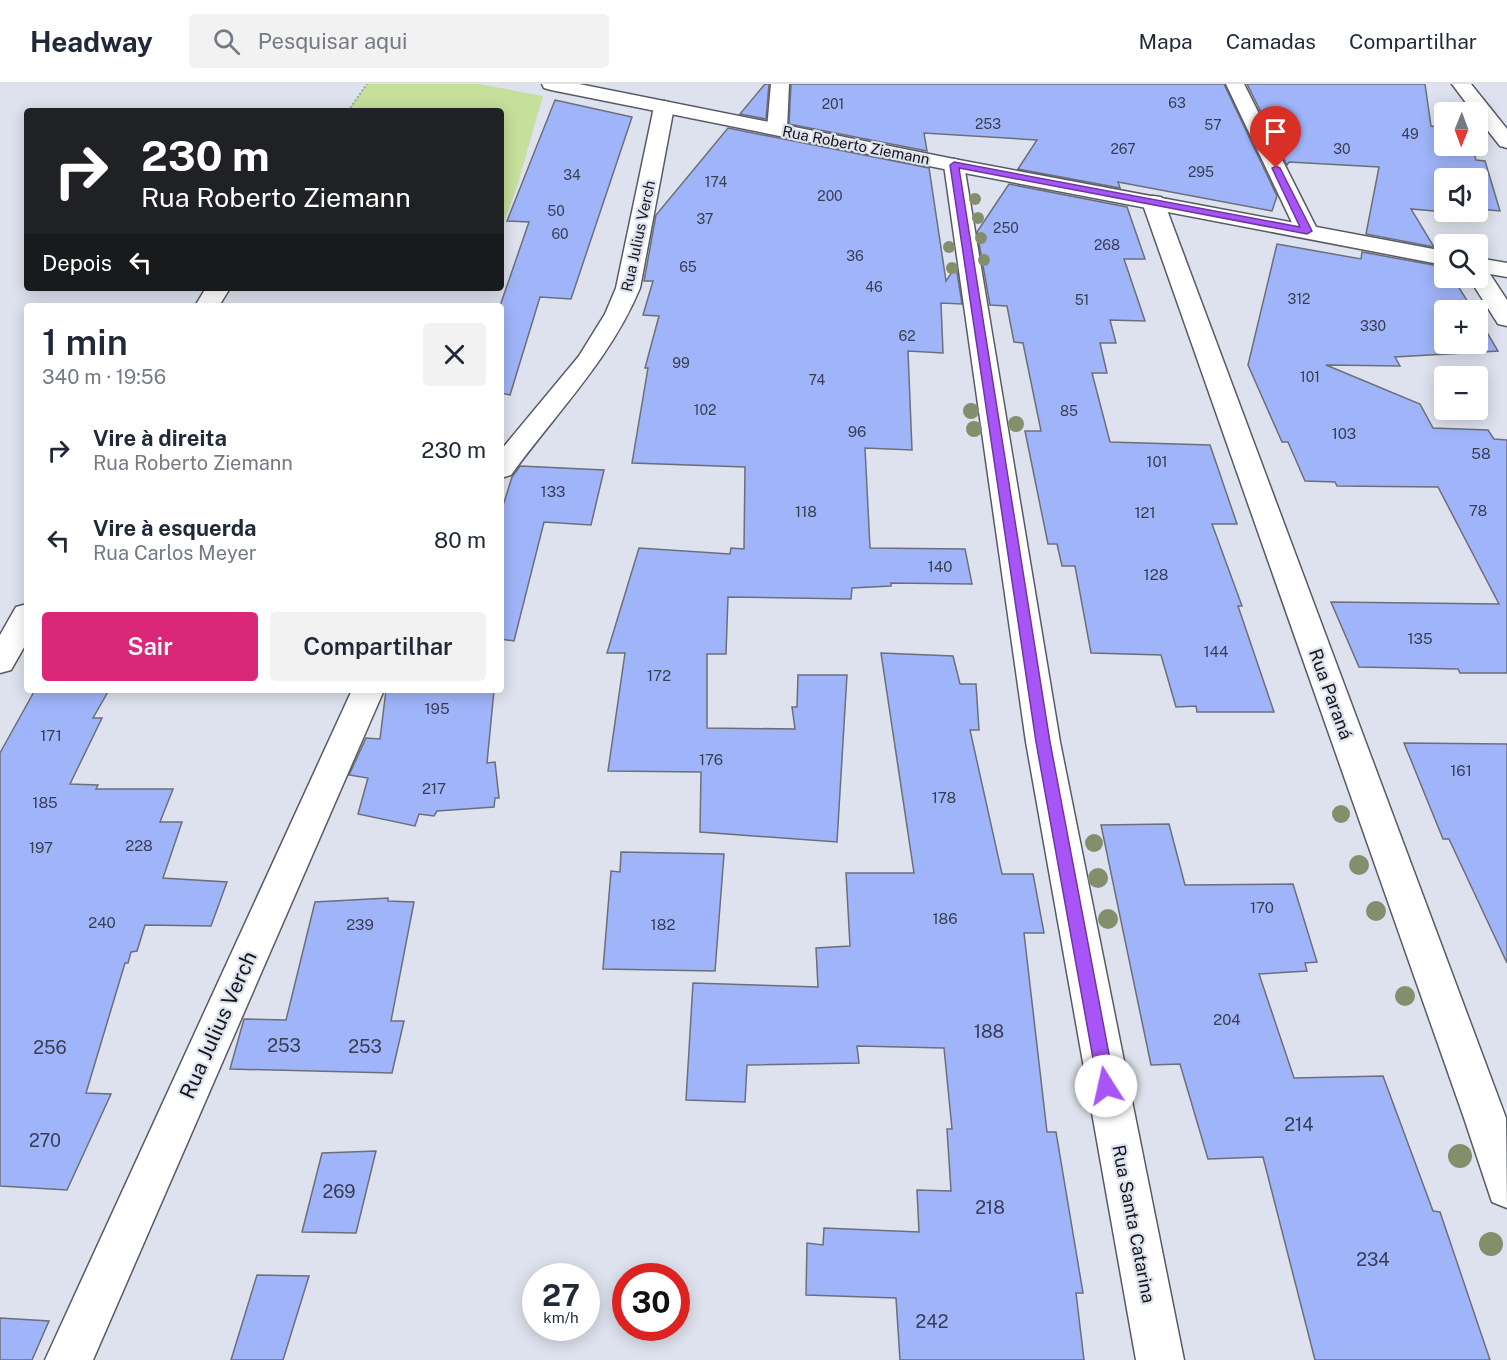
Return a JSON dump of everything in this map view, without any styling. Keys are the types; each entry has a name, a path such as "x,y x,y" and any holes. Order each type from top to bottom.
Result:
{"street":[{"name":"Rua Roberto Ziemann","path":"551,84 954,165 1434,256"},
{"path":"777,129 780,84"},
{"path":"1235,84 1307,231"},
{"path":"1461,84 1507,142"},
{"name":"Rua Julius Verch","path":"504,465 596,352 620,312 628,288 663,107"},
{"name":"Rua Santa Catarina","path":"954,165 1043,742 1160,1360"},
{"name":"Rua Paraná","path":"1153,202 1485,1118 1507,1186"},
{"path":"1488,266 1507,270"},
{"path":"1487,288 1507,319"},
{"path":"0,662 24,620"},
{"name":"Rua Julius Verch","path":"69,1360 367,693"}],"path":[{"path":"350,108 367,84"}],"green space":[{"path":"367,84 479,84 543,96 516,190 504,222 504,108 350,108"}],"building":[{"path":"765,84 769,84 766,119 740,114"},
{"path":"791,84 1224,84 1277,196 1272,211 1118,182 1120,188 1018,169 1037,140 924,133 927,151 789,124"},
{"path":"1247,84 1425,84 1431,126 1434,126 1434,156 1475,156 1476,160 1485,161 1487,168 1434,168 1434,211 1411,209 1434,247 1366,234 1379,167 1289,162 1287,165"},
{"path":"555,100 632,117 571,299 540,297 510,395 504,394 504,303 501,303 529,222 507,221"},
{"path":"728,128 929,168 946,281 956,266 962,304 941,303 943,353 908,351 912,450 865,448 870,548 965,549 972,584 891,583 891,586 852,588 851,599 728,597 726,654 707,654 707,728 795,729 792,707 797,707 798,675 847,675 837,842 700,832 701,772 608,771 625,653 607,653 639,548 730,554 731,548 744,549 745,467 632,463 648,368 645,368 659,316 643,315 653,281 644,281 656,215"},
{"path":"1488,171 1500,211 1488,210"},
{"path":"1009,184 1127,207 1145,259 1124,259 1145,321 1110,320 1116,343 1100,343 1107,373 1092,373 1110,442 1210,445 1237,524 1212,524 1242,606 1238,606 1274,712 1197,712 1196,706 1176,707 1161,655 1091,653 1075,566 1062,566 1057,544 1048,544 1025,431 1041,431 1023,343 1014,342 1007,306 990,305 977,232"},
{"path":"1277,244 1361,259 1362,252 1434,265 1434,288 1459,288 1467,300 1434,300 1434,354 1446,354 1395,357 1400,366 1326,365 1420,404 1433,428 1488,430 1494,439 1507,440 1507,673 1460,673 1458,669 1359,667 1331,602 1499,604 1438,487 1337,486 1335,482 1305,481 1288,442 1282,442 1248,365"},
{"path":"1488,334 1498,351 1488,352"},
{"path":"520,466 604,470 591,525 544,522 514,641 504,639 504,502 512,477"},
{"path":"881,653 953,656 960,684 976,684 979,730 970,730 1002,874 1033,874 1044,933 1024,933 1047,1132 1056,1132 1083,1293 1076,1293 1084,1360 900,1360 896,1298 806,1295 807,1243 823,1245 824,1228 919,1232 917,1190 951,1191 947,1129 952,1129 944,1048 857,1046 859,1063 747,1065 745,1102 686,1100 693,983 818,987 816,948 850,946 846,873 914,873"},
{"path":"33,693 107,693 93,718 102,718 70,784 98,785 96,789 173,789 160,822 182,822 163,878 227,882 211,926 145,925 137,951 131,952 128,963 125,963 86,1093 111,1094 67,1190 0,1186 0,753"},
{"path":"386,693 494,693 487,763 495,762 499,798 495,798 494,807 437,811 434,816 419,814 415,826 358,814 368,778 349,775 366,738 380,739"},
{"path":"1404,743 1507,744 1507,963 1449,839 1443,839"},
{"path":"1169,824 1185,885 1293,884 1317,962 1305,963 1307,971 1259,974 1294,1078 1383,1076 1433,1211 1440,1212 1490,1360 1315,1360 1263,1157 1208,1159 1180,1064 1151,1065 1101,825"},
{"path":"621,852 724,854 715,971 603,969 611,871 620,872"},
{"path":"388,898 388,901 414,902 391,1021 404,1021 392,1073 230,1069 244,1019 286,1020 315,902"},
{"path":"376,1151 356,1233 302,1232 322,1153"},
{"path":"257,1275 309,1276 283,1360 231,1360"},
{"path":"0,1318 49,1321 32,1360 0,1360"}],"route":[{"path":"1106,1086 1043,742 954,165 1307,231 1276,168"}]}
